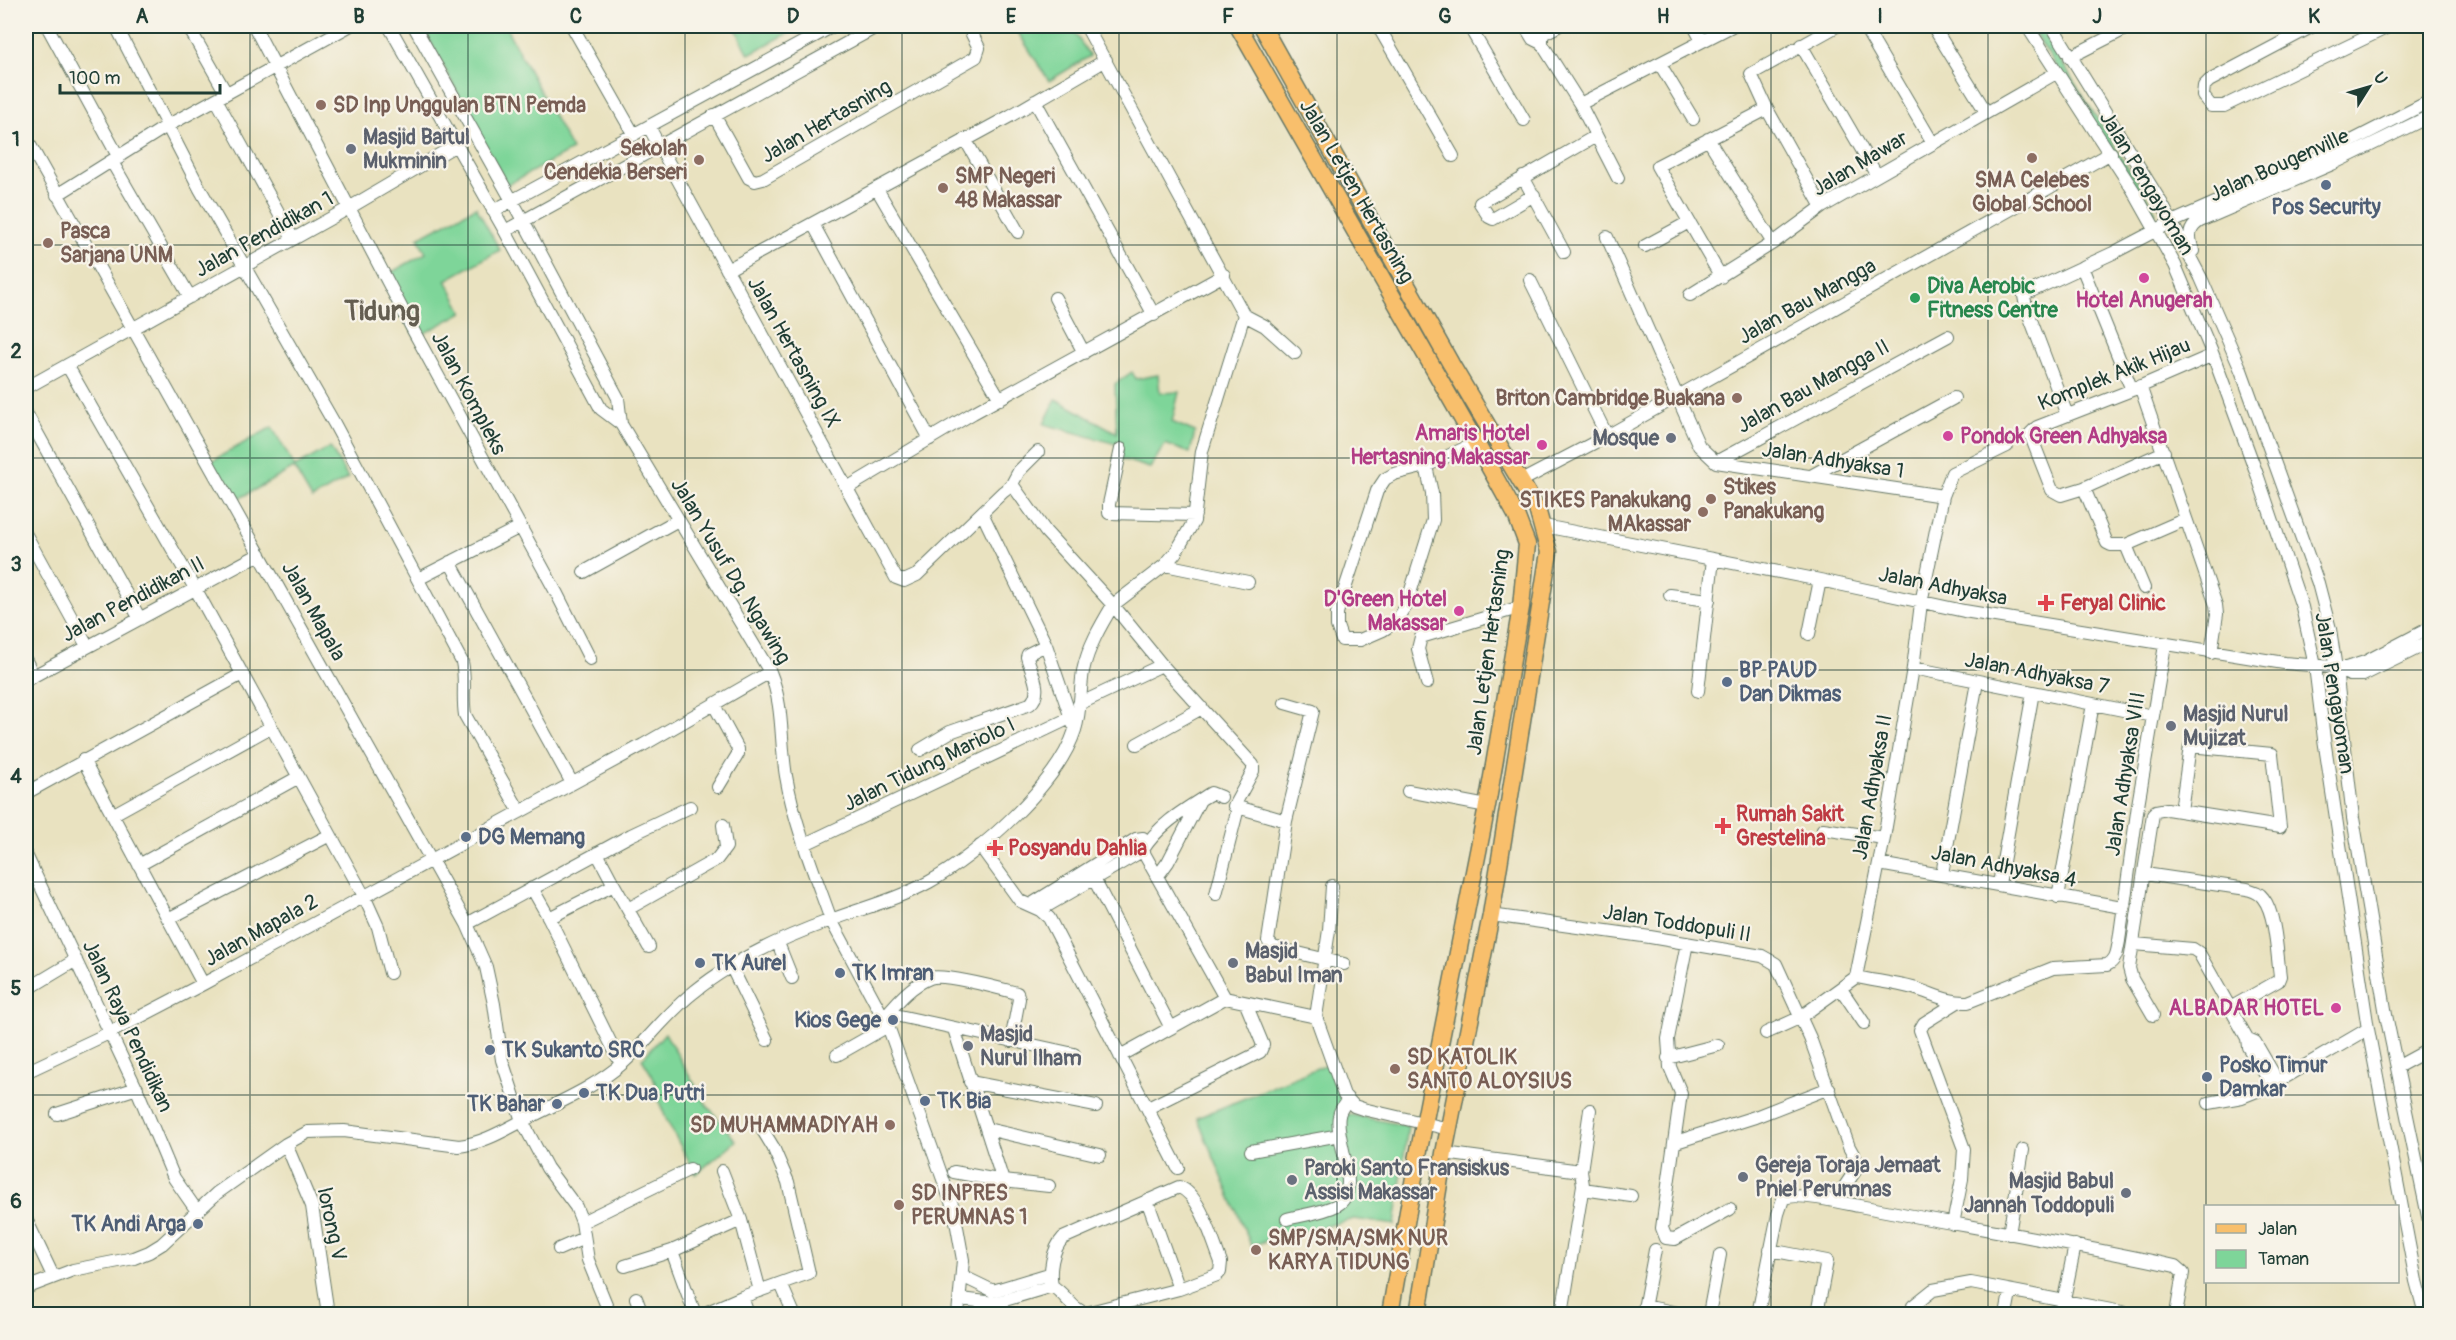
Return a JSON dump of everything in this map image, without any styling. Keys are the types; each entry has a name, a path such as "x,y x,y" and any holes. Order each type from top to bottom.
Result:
{"main road":[{"name":"Jalan Letjen Hertasning","path":"1238,26 1476,443 1525,534 1527,558 1521,607 1487,806 1424,1123 1390,1314"},
{"name":"Jalan Letjen Hertasning","path":"1262,26 1374,222 1451,364 1537,510 1544,526 1549,552 1491,915 1444,1153 1418,1314"},
{"path":"1308,152 1326,141"},
{"path":"1476,858 1499,861"}],"street":[{"path":"47,26 115,160 190,297"},
{"path":"116,26 200,189 246,266 462,662 465,674 463,702 470,727 520,812"},
{"path":"188,26 293,239"},
{"name":"Jalan Kompleks","path":"254,26 590,659"},
{"path":"57,195 167,126 349,26"},
{"name":"Jalan Yusuf Dg. Ngawing","path":"389,26 505,231 601,409 621,424 771,672 781,712 786,777 805,844 831,920 885,1017 954,1210 961,1241 962,1276 958,1314"},
{"name":"Jalan Yusuf Dg. Ngawing","path":"414,26 512,200 618,398 621,424"},
{"path":"572,26 634,135"},
{"path":"493,211 833,26"},
{"path":"505,231 714,114 878,26"},
{"name":"Jalan Hertasning","path":"714,114 749,178 755,182 976,57 980,48 968,26"},
{"path":"1086,26 1244,315 1265,326 1295,353"},
{"path":"1378,26 1453,156"},
{"path":"1469,26 1524,120"},
{"path":"1525,26 1538,36 1580,104 1618,178"},
{"path":"1538,36 1558,26"},
{"path":"1694,26 1702,41"},
{"path":"1580,104 1732,26"},
{"path":"1822,207 1767,109 1752,78 1752,72 1837,26"},
{"path":"1864,26 1932,142"},
{"path":"1933,26 1986,112"},
{"name":"Jalan Pengayoman","path":"2027,26 2111,153 2157,230 2195,310 2249,452 2302,607 2316,666 2324,739 2368,1029 2416,1281 2425,1314"},
{"name":"Jalan Pengayoman","path":"2052,26 2172,222 2201,278 2230,343 2269,444 2318,583 2337,669 2353,818 2392,1044 2430,1226"},
{"path":"2070,57 2131,26"},
{"path":"2313,26 2299,29 2210,81 2204,86 2203,96 2211,106 2224,106 2390,26"},
{"path":"1801,45 1876,174"},
{"path":"727,270 1106,60"},
{"path":"1660,64 1692,119"},
{"name":"Jalan Mawar","path":"1690,295 1876,174 2056,73"},
{"path":"1035,101 1154,315"},
{"name":"Jalan Bougenville","path":"2201,278 2189,233 2195,224 2363,143 2430,101"},
{"path":"1720,276 1657,166 1767,109"},
{"name":"Jalan Bougenville","path":"2067,415 2026,307 2024,296 2031,290 2172,222 2430,116"},
{"name":"Jalan Hertasning IX","path":"649,127 896,578 904,581 917,575 982,513"},
{"path":"1534,195 1493,219 1489,217 1480,201 1596,136"},
{"name":"Jalan Mapala","path":"26,138 467,924 486,967 502,1060 522,1121 553,1176 572,1199 582,1222 588,1260 610,1314"},
{"path":"965,139 1018,232"},
{"path":"1708,139 1773,243"},
{"name":"Jalan Pendidikan 1","path":"26,388 350,208 456,145"},
{"name":"Jalan Bau Mangga","path":"1521,481 1607,436 2111,153"},
{"path":"1523,177 1564,252"},
{"path":"876,189 1000,399"},
{"path":"1645,246 1689,222"},
{"path":"813,224 930,439"},
{"path":"1607,237 1699,446 1716,462"},
{"path":"2082,267 2164,452 2216,605 2217,614 2211,653"},
{"path":"847,488 1000,399 1224,275"},
{"path":"1530,280 1607,436"},
{"path":"539,293 557,283"},
{"path":"1055,298 1084,353"},
{"path":"26,1288 53,1276 142,1256 162,1244 217,1193 286,1144 308,1132 327,1130 459,1146 492,1137 573,1095 621,1064 693,992 731,966 831,920 927,883 980,846 1013,818 1035,793 1066,748 1079,705 1088,655 1113,605 1165,565 1185,537 1195,515 1202,451 1244,315"},
{"name":"Jalan Bau Mangga II","path":"1716,462 1948,336"},
{"name":"Komplek Akik Hijau","path":"2084,488 2061,495 2052,490 2030,438 2031,431 2213,355"},
{"path":"67,365 194,588 364,896 378,927 390,973"},
{"path":"1811,476 1954,398"},
{"path":"26,413 140,619"},
{"path":"1426,466 1432,493 1433,520 1406,606 1397,621 1383,630 1360,640 1342,640 1336,626 1337,613 1377,491 1385,479 1426,466 1476,443"},
{"path":"2249,452 2269,444"},
{"path":"1943,496 1952,473 2007,446"},
{"path":"1121,449 1109,513 1195,515"},
{"path":"1038,452 1019,471 1011,486 982,513 1047,645 1073,724"},
{"path":"2164,452 2084,488 2107,543 2115,547 2126,546 2186,519"},
{"name":"Jalan Adhyaksa 1","path":"1716,462 1943,496"},
{"path":"1011,486 1046,532 1113,605 1162,665 1254,768 1236,807 1216,894"},
{"name":"Jalan Adhyaksa II","path":"1856,977 1884,838 1913,668 1921,603 1943,496"},
{"path":"584,572 678,520"},
{"name":"Jalan Adhyaksa","path":"1544,526 1820,580 1921,603 2211,653 2337,669 2350,675 2363,675 2430,642"},
{"path":"418,579 520,527"},
{"path":"26,535 87,646"},
{"path":"2126,546 2144,588"},
{"name":"Jalan Pendidikan II","path":"29,678 260,554"},
{"path":"1698,691 1713,559"},
{"path":"450,562 572,783"},
{"path":"1165,565 1248,582"},
{"path":"1809,634 1820,580"},
{"path":"1670,595 1709,600"},
{"path":"1427,683 1418,649 1421,637 1521,607"},
{"name":"Jalan Adhyaksa","path":"2337,669 2364,662 2430,628"},
{"path":"921,750 950,732 1030,704 1036,699 1038,692 1027,657 1028,654 1047,645"},
{"name":"Jalan Adhyaksa VIII","path":"2122,907 2130,870 2138,805 2165,645"},
{"path":"26,661 29,678"},
{"path":"1079,705 1162,665"},
{"name":"Jalan Adhyaksa 7","path":"1913,668 2153,716"},
{"name":"Jalan Mapala 2","path":"109,1033 432,861 771,672"},
{"path":"26,793 242,674"},
{"path":"1942,873 1977,682"},
{"path":"1999,884 2033,692"},
{"path":"1285,703 1312,711 1286,821 1268,941 1273,947 1323,961 1344,964"},
{"path":"2058,897 2093,704"},
{"path":"714,705 738,749 738,754 718,786"},
{"path":"1137,744 1202,708"},
{"name":"Jalan Tidung Mariolo I","path":"805,844 1073,724"},
{"path":"112,815 271,727"},
{"path":"2153,1015 2129,972 2153,814 2161,809 2280,826 2272,754 2190,746 2181,811"},
{"path":"83,760 203,984"},
{"path":"139,865 297,778"},
{"path":"1408,790 1487,806"},
{"path":"1035,907 1094,879 1142,851 1150,837 1166,822 1199,801 1211,794 1221,796"},
{"path":"1156,877 1168,862 1199,801"},
{"path":"467,924 597,853 690,807"},
{"path":"1236,807 1286,821"},
{"path":"628,909 717,859 726,847 723,825"},
{"path":"1823,829 1884,838"},
{"path":"168,919 330,836"},
{"path":"1035,907 1136,839 1150,837"},
{"path":"1136,839 1225,998 1316,1017"},
{"path":"980,846 1020,901 1035,907 1049,918 1178,1168"},
{"path":"597,853 649,947"},
{"name":"Jalan Raya Pendidikan","path":"26,855 137,1088 174,1178 197,1211"},
{"name":"Jalan Adhyaksa 4","path":"1879,864 1942,873 2058,897 2122,907"},
{"path":"2145,874 2247,889 2258,892 2263,897 2273,930 2280,976 2278,981 2230,1008"},
{"path":"1094,879 1171,1028"},
{"path":"549,918 614,885"},
{"path":"1332,886 1329,930 1316,1017 1342,1092 1348,1100 1363,1109 1449,1129"},
{"path":"532,888 621,1064"},
{"path":"1766,1033 1799,1018 1856,977 1911,987 1956,1003 1968,1002 2053,968 2110,963 2116,956 2122,907"},
{"name":"Jalan Toddopuli II","path":"1491,915 1687,943 1762,956 1776,964 1810,1038 1849,1147 1858,1165 1836,1201"},
{"path":"778,943 792,978"},
{"path":"1687,943 1668,1039 1668,1058 1672,1073 1682,1093 1663,1234 1666,1238 1675,1239 1730,1209"},
{"path":"2134,944 2193,949 2199,953 2248,1038 2248,1047 2275,1083"},
{"path":"26,990 76,960"},
{"path":"731,966 767,1040"},
{"path":"837,1055 885,1017 917,985 936,976 1017,993 1019,996 1011,1041"},
{"path":"1841,989 1864,1023"},
{"path":"1120,1056 1225,998"},
{"path":"1953,1224 1962,1179 1964,1149 1920,1030 1924,1023 1956,1003"},
{"path":"1148,1108 1260,1052 1263,1045 1246,1004"},
{"path":"885,1017 1074,1054"},
{"path":"954,1029 1003,1181"},
{"path":"2209,1103 2242,1097 2275,1083 2368,1029"},
{"path":"26,1072 109,1033"},
{"path":"2372,1049 2392,1044"},
{"path":"1668,1058 1718,1045"},
{"path":"2397,1067 2430,1049"},
{"path":"970,1082 1096,1107"},
{"path":"57,1114 137,1088"},
{"path":"1676,1142 1755,1117 1829,1089"},
{"path":"1287,1219 1328,1209 1342,1201 1347,1188 1338,1118 1348,1100"},
{"path":"1562,1314 1583,1189 1581,1171 1590,1110"},
{"path":"703,1314 809,1273 788,1182 773,1147 759,1124"},
{"path":"987,1129 1100,1155"},
{"path":"1251,1151 1340,1135"},
{"name":"lorong V","path":"286,1144 312,1206 328,1314"},
{"path":"2009,1234 2023,1150"},
{"path":"1444,1153 1581,1171"},
{"path":"582,1222 690,1169"},
{"path":"722,1171 741,1221 760,1291"},
{"path":"954,1172 1049,1186"},
{"path":"1173,1188 1185,1190 1196,1200 1221,1262 1221,1272 1217,1275 1179,1289 1086,1313 1074,1308 1051,1280 1055,1251 1063,1238 1173,1188"},
{"path":"1583,1189 1631,1196"},
{"path":"1758,1314 1770,1250 1783,1199 1790,1196 1836,1201 2175,1266 2183,1273 2176,1314"},
{"path":"1147,1200 1179,1289"},
{"path":"26,1219 53,1276"},
{"path":"625,1266 672,1251 741,1221"},
{"path":"559,1249 584,1238"},
{"path":"2062,1308 2075,1245"},
{"path":"1655,1250 1644,1310 1683,1314"},
{"path":"1770,1250 1827,1261 1817,1314"},
{"path":"672,1251 695,1314"},
{"path":"1709,1314 1720,1255"},
{"path":"962,1276 994,1297"},
{"path":"961,1299 994,1297 1051,1280"},
{"path":"1916,1314 1912,1306 1933,1290 1971,1283 2062,1308 2123,1314"},
{"path":"781,1284 794,1314"},
{"path":"2006,1314 2010,1293"},
{"path":"742,1297 748,1314"},
{"path":"636,1298 642,1314"}],"green space":[{"path":"422,26 505,26 572,150 507,185"},
{"path":"734,26 802,26 749,54"},
{"path":"1014,26 1070,26 1090,56 1049,81"},
{"path":"2030,26 2039,26 2156,212 2153,217"},
{"path":"476,207 500,250 446,280 463,312 416,338 383,277 426,253 418,238"},
{"path":"1132,372 1136,379 1158,375 1160,393 1179,392 1172,422 1195,432 1190,453 1165,444 1150,468 1121,459 1120,445 1044,424 1056,399 1117,433 1115,384"},
{"path":"272,427 295,467 330,447 348,478 312,499 294,468 233,502 210,462"},
{"path":"665,1033 706,1104 736,1141 696,1174 667,1121 652,1075 642,1059"},
{"path":"1327,1064 1347,1114 1408,1126 1395,1225 1354,1219 1251,1245 1197,1118"}],"place":[{"name":"SD Inp Unggulan BTN Pemda","path":"321,105"},
{"name":"Masjid Baitul Mukminin","path":"351,149"},
{"name":"SMA Celebes Global School","path":"2032,158"},
{"name":"Sekolah Cendekia Berseri","path":"699,160"},
{"name":"Pos Security","path":"2326,185"},
{"name":"SMP Negeri 48 Makassar","path":"943,188"},
{"name":"Pasca Sarjana UNM","path":"48,243"},
{"name":"Hotel Anugerah","path":"2144,278"},
{"name":"Diva Aerobic Fitness Centre","path":"1915,298"},
{"name":"Briton Cambridge Buakana","path":"1737,398"},
{"name":"Pondok Green Adhyaksa","path":"1948,436"},
{"name":"Mosque","path":"1671,438"},
{"name":"Amaris Hotel Hertasning Makassar","path":"1542,445"},
{"name":"Stikes Panakukang","path":"1711,499"},
{"name":"STIKES Panakukang MAkassar","path":"1703,512"},
{"name":"Feryal Clinic","path":"2046,603"},
{"name":"D'Green Hotel Makassar","path":"1459,611"},
{"name":"BP PAUD Dan Dikmas","path":"1727,682"},
{"name":"Masjid Nurul Mujizat","path":"2171,726"},
{"name":"Rumah Sakit Grestelina","path":"1723,826"},
{"name":"DG Memang","path":"466,837"},
{"name":"Posyandu Dahlia","path":"995,848"},
{"name":"TK Aurel","path":"700,963"},
{"name":"Masjid Babul Iman","path":"1233,963"},
{"name":"TK Imran","path":"840,973"},
{"name":"ALBADAR HOTEL","path":"2336,1008"},
{"name":"Kios Gege","path":"893,1020"},
{"name":"Masjid Nurul Ilham","path":"968,1046"},
{"name":"TK Sukanto SRC","path":"490,1050"},
{"name":"SD KATOLIK SANTO ALOYSIUS","path":"1395,1069"},
{"name":"Posko Timur Damkar","path":"2207,1077"},
{"name":"TK Dua Putri","path":"584,1093"},
{"name":"TK Bia","path":"925,1101"},
{"name":"TK Bahar","path":"557,1104"},
{"name":"SD MUHAMMADIYAH","path":"890,1125"},
{"name":"Gereja Toraja Jemaat Pniel Perumnas","path":"1743,1177"},
{"name":"Paroki Santo Fransiskus Assisi Makassar","path":"1292,1180"},
{"name":"Masjid Babul Jannah Toddopuli","path":"2126,1193"},
{"name":"SD INPRES PERUMNAS 1","path":"899,1205"},
{"name":"TK Andi Arga","path":"198,1224"},
{"name":"SMP/SMA/SMK NUR KARYA TIDUNG","path":"1256,1250"}],"district":[{"name":"Tidung","path":"382,311"}]}
